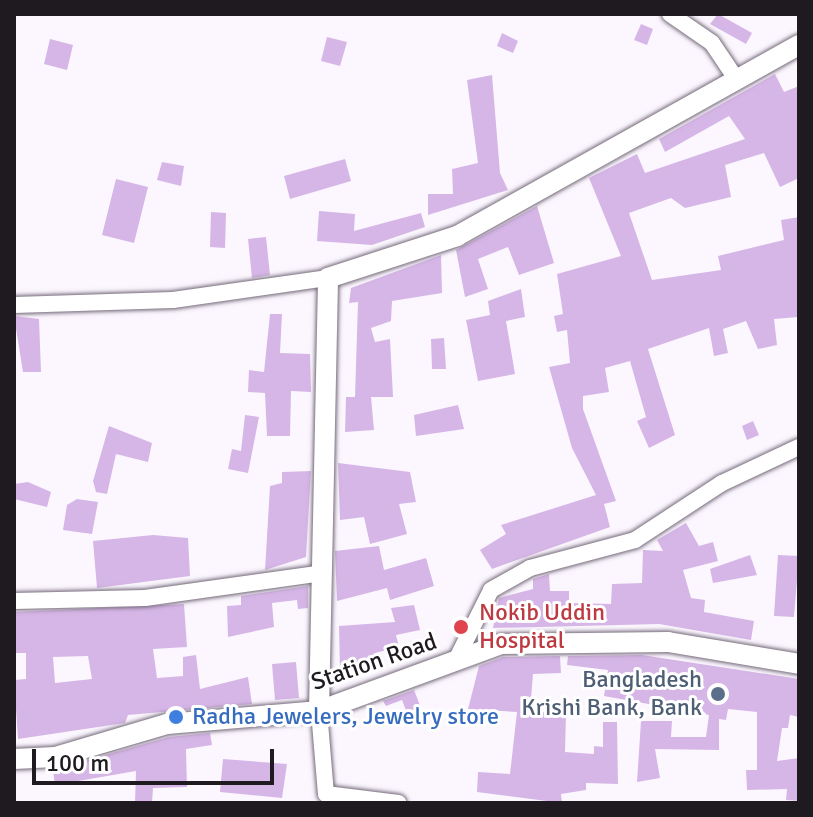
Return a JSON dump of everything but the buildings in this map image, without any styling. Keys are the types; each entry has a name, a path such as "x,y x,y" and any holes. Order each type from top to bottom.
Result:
{"main road":[{"path":"319,711 328,278 457,236 654,130 734,76 799,45"},
{"name":"Station Road","path":"14,759 55,757 167,724 319,711 501,644 668,642 799,664"}],"street":[{"path":"670,14 712,43 734,76"},
{"path":"14,305 173,300 328,278"},
{"path":"456,660 491,590 530,568 635,540 722,483 799,447"},
{"path":"14,601 145,598 322,573"},
{"path":"319,711 326,794 398,803"}],"place":[{"name":"Nokib Uddin Hospital","path":"461,627"},
{"name":"Bangladesh Krishi Bank, Bank","path":"718,694"},
{"name":"Radha Jewelers, Jewelry store","path":"176,717"}]}
